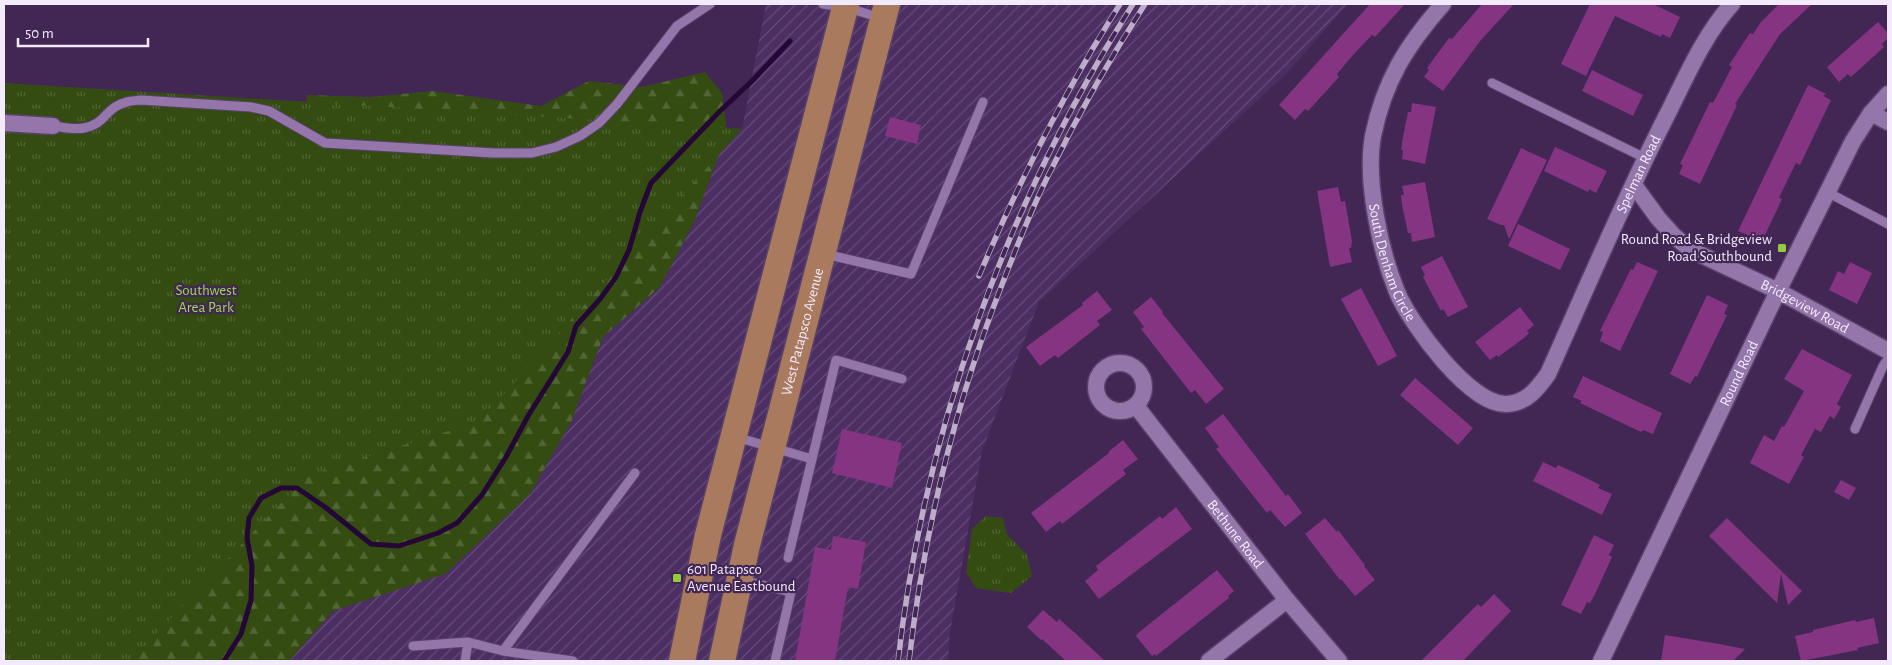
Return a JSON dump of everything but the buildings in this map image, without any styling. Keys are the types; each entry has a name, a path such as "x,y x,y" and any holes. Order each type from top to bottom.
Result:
{"main road":[{"path":"682,661 708,535 734,436 838,5"},
{"name":"West Patapsco Avenue","path":"722,661 772,447 885,11"}],"street":[{"name":"South Denham Circle","path":"1443,4 1422,27 1398,62 1382,103 1373,137 1371,176 1376,214 1385,254 1397,292 1414,322 1436,353 1459,377 1485,398 1497,403 1508,404 1523,400"},
{"name":"Spelman Road","path":"1523,400 1536,390 1548,374 1645,158 1692,64 1723,14 1732,4"},
{"name":"Round Road","path":"1601,661 1827,192 1853,141 1871,113 1888,94"},
{"path":"1871,113 1888,122"},
{"path":"4,123 53,126"},
{"name":"Bridgeview Road","path":"1634,185 1663,224 1691,250 1778,291 1888,351"},
{"name":"Bethune Road","path":"1136,406 1287,600 1338,661"},
{"path":"1210,661 1287,600"}],"lane":[{"path":"53,126 82,129 95,124 104,118 114,107 126,101 141,100 251,107 270,111 325,143 532,153 556,147 580,136 599,123 617,104 677,26 710,4"},
{"path":"838,5 885,11"},
{"path":"1492,83 1645,158"},
{"path":"823,254 911,274 983,102"},
{"path":"1827,192 1888,224"},
{"path":"1855,429 1883,366 1888,359"},
{"path":"788,558 836,360 902,379"},
{"path":"734,436 812,459"},
{"path":"503,651 635,473"},
{"path":"740,580 791,592 774,661"},
{"path":"465,661 468,642"},
{"path":"413,646 468,642 503,651 574,661"}],"shaded area":[{"path":"766,4 1348,4 1285,75 1039,302 982,451 950,632 948,661 289,661 333,611 445,573 571,422 603,337 660,287 694,222 727,133 742,129"}],"green space":[{"name":"Southwest Area Park","path":"705,72 722,93 727,133 694,222 660,287 603,337 571,422 530,494 445,574 333,611 289,661 4,661 319,159 306,95 370,97 433,91 541,106 589,81 642,87"},
{"name":"Southwest Area Park","path":"4,83 742,129 480,421 307,476 130,661 4,661"},
{"path":"986,516 1003,518 1007,534 1027,555 1032,576 1011,593 976,588 966,572 972,529"}],"waterway":[{"path":"224,661 241,634 251,600 252,566 247,538 249,518 261,498 281,488 297,488 325,507 371,544 399,546 438,533 457,523 482,495 506,457 528,416 568,352 576,326 600,299 616,277 629,250 651,183 790,41"}],"railway":[{"path":"979,276 1010,206 1044,137 1080,70 1120,4"},
{"path":"898,661 911,574 928,488 951,403 978,319 1010,238 1047,158 1088,80 1133,4"},
{"path":"909,661 923,564 944,468 970,374 986,328 1020,239 1045,182 1096,84 1145,4"}],"place":[{"name":"Round Road & Bridgeview Road Southbound","path":"1782,248"},
{"name":"601 Patapsco Avenue Eastbound","path":"677,578"}]}
